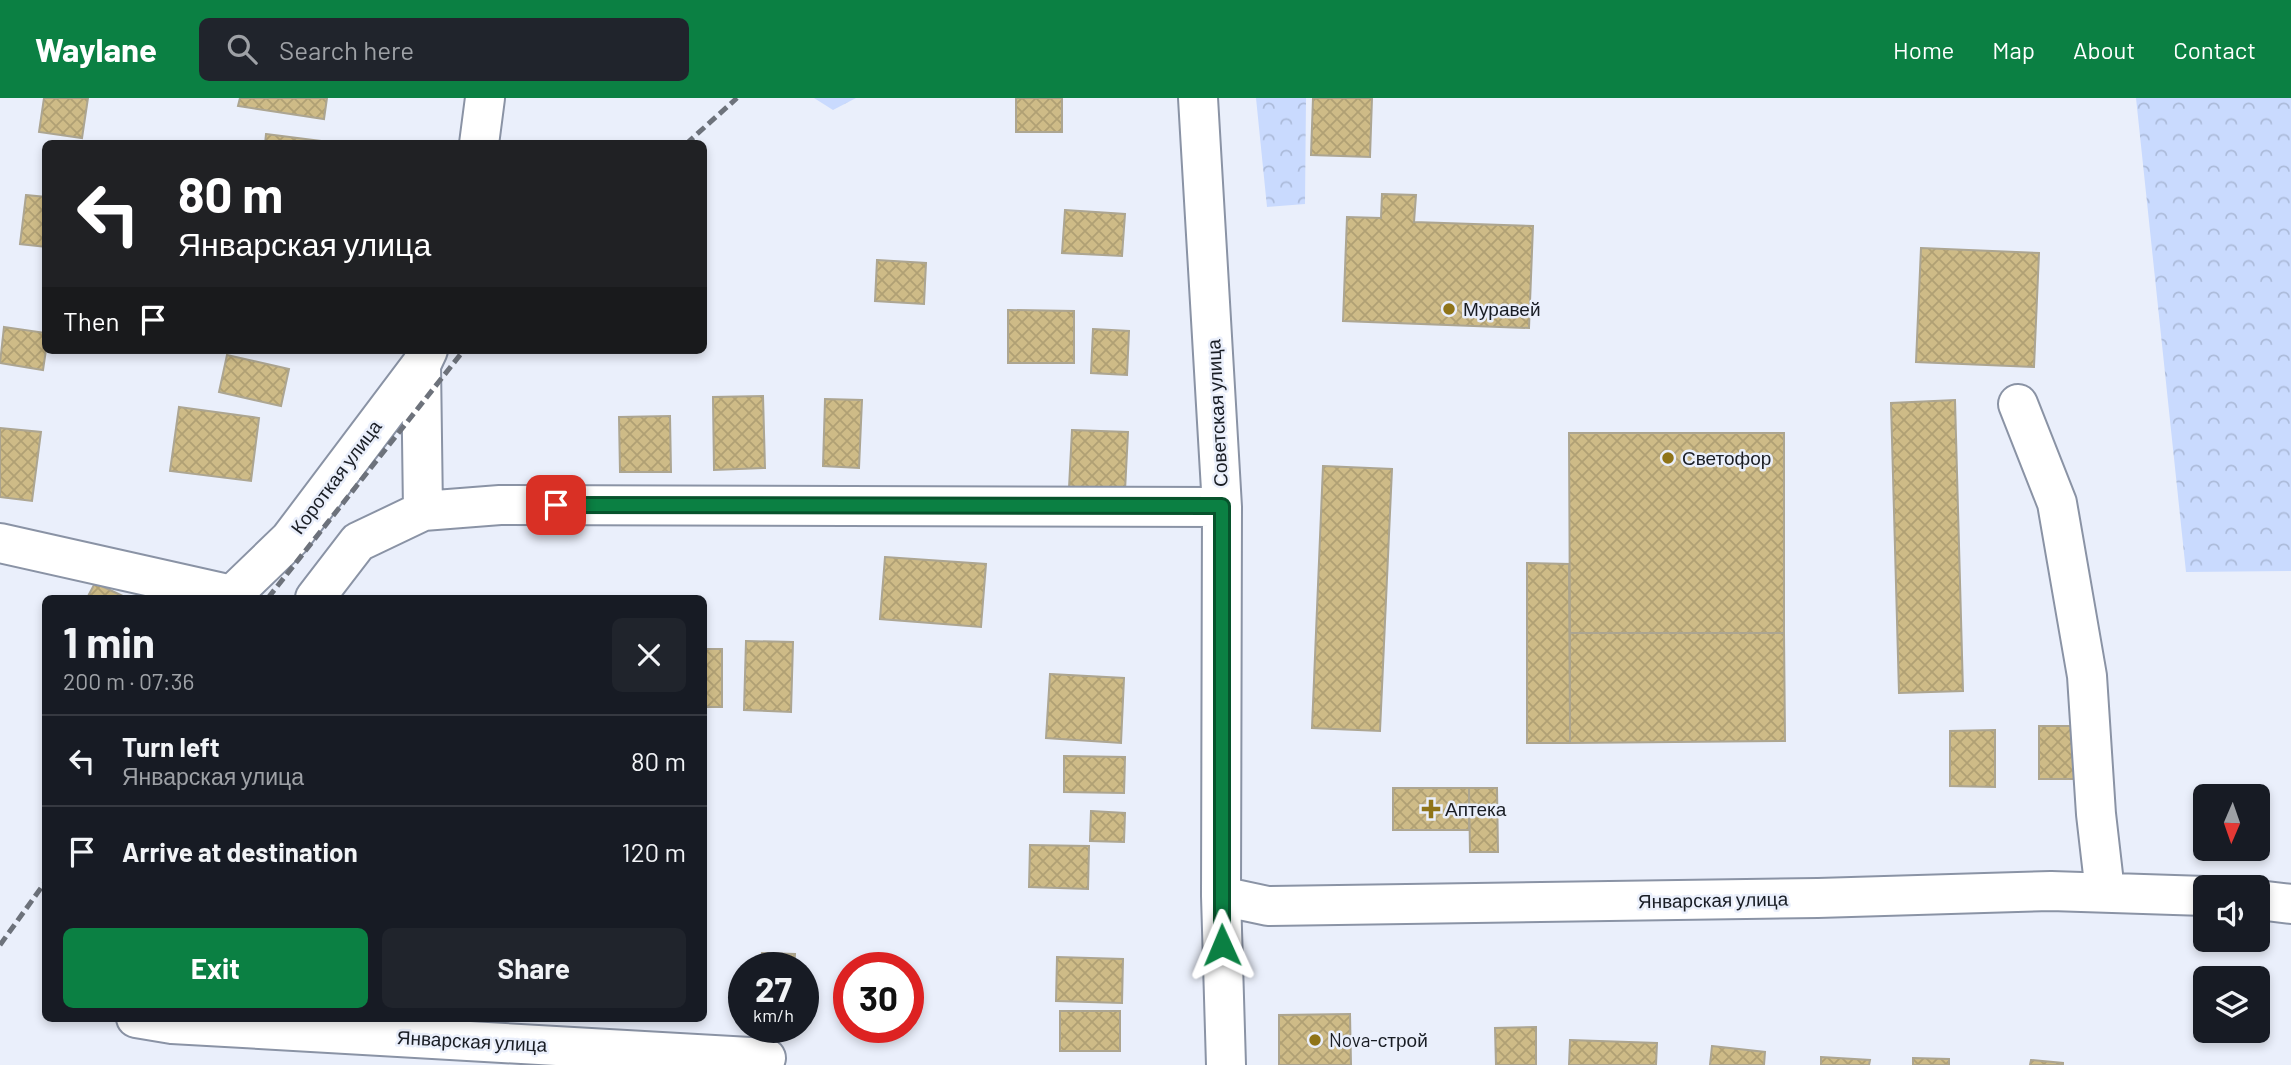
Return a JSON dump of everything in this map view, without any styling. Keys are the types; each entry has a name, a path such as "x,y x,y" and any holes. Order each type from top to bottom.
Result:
{"street":[{"path":"480,140 485,98"},
{"name":"Советская улица","path":"1198,98 1222,506 1221,896 1226,1065"},
{"path":"422,511 424,357"},
{"name":"Короткая улица","path":"0,543 232,595 290,538 424,357"},
{"path":"2018,404 2057,503 2087,676 2096,814 2105,892"},
{"path":"317,595 358,541 422,511 500,505 1222,506"},
{"name":"Январская улица","path":"1221,896 1268,906 1818,898 2051,891 2193,896"},
{"path":"2270,901 2291,904"},
{"name":"Январская улица","path":"165,1022 766,1058"}],"green space":[{"path":"814,98 856,98 833,110"},
{"path":"1256,98 1306,98 1305,204 1267,207"},
{"path":"2136,98 2291,98 2291,571 2186,572"}],"building":[{"path":"44,98 88,98 82,138 39,132"},
{"path":"240,98 327,98 324,119 238,106"},
{"path":"1016,98 1062,98 1062,132 1016,132"},
{"path":"1313,98 1372,98 1370,157 1311,155"},
{"path":"266,134 314,140 265,140"},
{"path":"1382,194 1416,195 1414,222 1533,226 1529,328 1343,321 1347,217 1381,218"},
{"path":"26,195 42,197 42,247 20,244"},
{"path":"1065,210 1125,214 1122,256 1062,253"},
{"path":"1921,248 2039,253 2034,367 1916,362"},
{"path":"877,260 926,263 924,304 875,301"},
{"path":"1008,310 1074,311 1074,363 1008,363"},
{"path":"4,327 42,332 42,354 45,354 43,370 0,363"},
{"path":"1093,329 1129,331 1127,375 1091,373"},
{"path":"227,355 289,369 281,406 219,392"},
{"path":"763,396 765,468 714,470 713,397"},
{"path":"825,399 862,400 859,468 823,466"},
{"path":"1955,400 1963,691 1899,693 1891,403"},
{"path":"179,407 259,418 251,481 170,471"},
{"path":"670,416 671,472 620,472 619,417"},
{"path":"0,428 41,432 32,501 0,497"},
{"path":"1072,430 1128,432 1125,491 1069,488"},
{"path":"1569,433 1784,433 1784,633 1570,633"},
{"path":"1323,466 1392,469 1380,731 1312,728"},
{"path":"885,557 986,564 981,627 880,619"},
{"path":"1527,563 1569,564 1570,743 1527,743"},
{"path":"95,583 121,595 89,595"},
{"path":"1570,633 1784,633 1785,741 1570,743"},
{"path":"746,641 793,642 791,712 744,710"},
{"path":"707,649 722,649 722,707 707,707"},
{"path":"1050,674 1124,678 1121,743 1046,738"},
{"path":"2039,726 2077,726 2077,779 2039,779"},
{"path":"1995,730 1995,787 1950,786 1950,731"},
{"path":"1064,756 1125,757 1124,793 1064,792"},
{"name":"Аптека","path":"1393,788 1469,788 1469,830 1393,830"},
{"path":"1469,788 1497,788 1498,852 1470,852"},
{"path":"1091,811 1125,813 1124,842 1090,841"},
{"path":"1030,845 1089,846 1088,889 1029,887"},
{"path":"1057,957 1123,959 1122,1003 1056,1001"},
{"path":"1060,1011 1120,1011 1120,1051 1060,1051"},
{"name":"Nova-строй","path":"1350,1014 1351,1065 1279,1065 1279,1015"},
{"path":"1536,1027 1536,1065 1496,1065 1495,1028"},
{"path":"1570,1040 1657,1043 1656,1065 1569,1065"},
{"path":"1712,1046 1765,1052 1764,1065 1710,1065"},
{"path":"1821,1057 1870,1060 1869,1065 1821,1065"},
{"path":"1913,1058 1949,1059 1949,1065 1913,1065"},
{"path":"2031,1060 2063,1063 2063,1065 2030,1065"}],"railway":[{"path":"690,140 737,98"},
{"path":"270,595 461,354"},
{"path":"0,945 42,887"}],"place":[{"name":"Муравей","path":"1449,309"},
{"name":"Светофор","path":"1668,458"},
{"name":"Аптека","path":"1431,809"},
{"name":"Nova-строй","path":"1315,1040"}],"route":[{"path":"556,505 1222,506 1222,945"}]}
